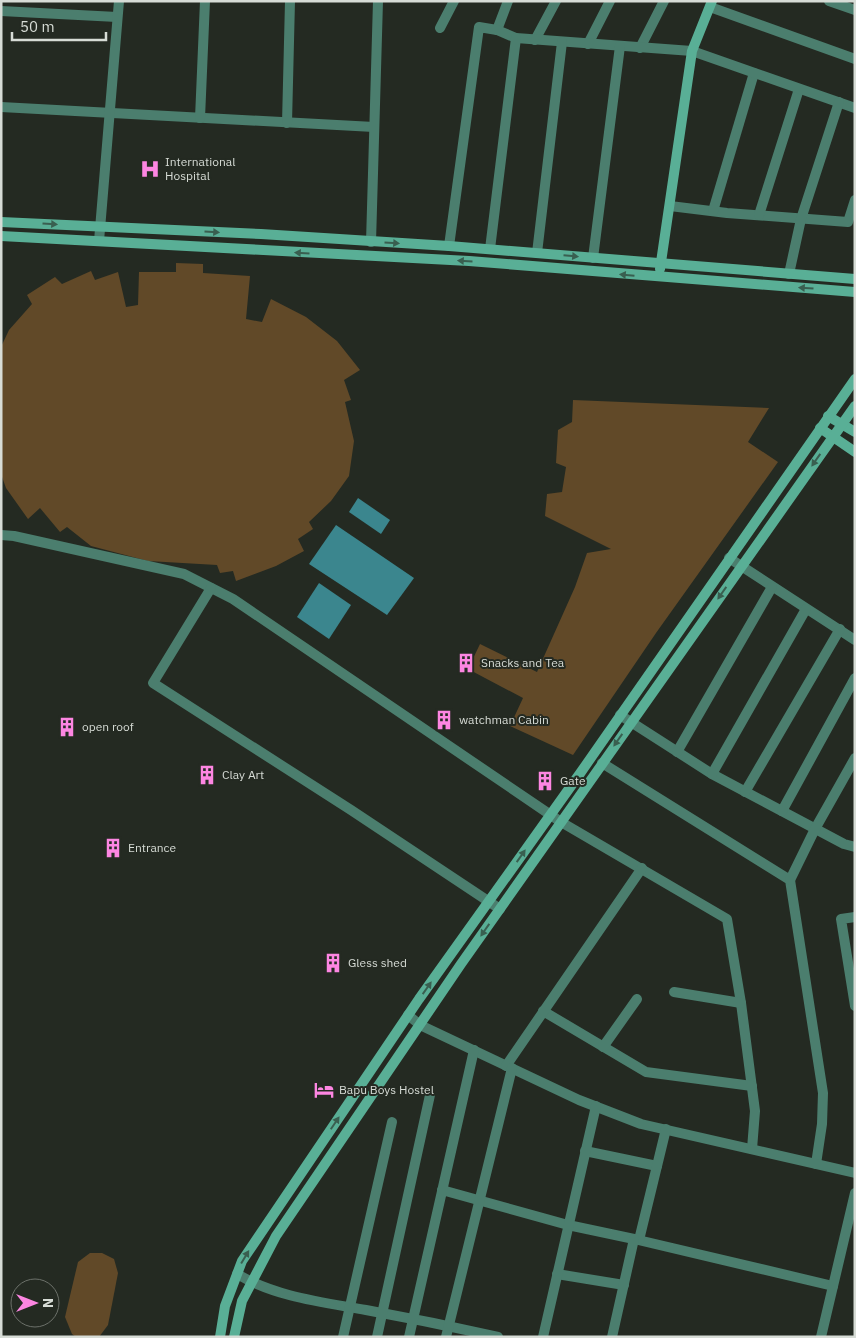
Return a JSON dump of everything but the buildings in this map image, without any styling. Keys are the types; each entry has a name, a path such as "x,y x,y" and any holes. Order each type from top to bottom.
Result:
{"street":[{"path":"99,241 119,1"},
{"path":"200,118 205,1"},
{"path":"287,123 290,1"},
{"path":"371,242 378,1"},
{"path":"440,28 454,1"},
{"path":"497,30 508,1"},
{"path":"535,40 556,1"},
{"path":"588,44 610,1"},
{"path":"640,48 664,1"},
{"path":"829,1 855,10"},
{"path":"659,277 692,51 711,4 855,59"},
{"path":"1,11 117,17"},
{"path":"449,246 479,27 497,30 516,38 692,51 855,108"},
{"path":"490,250 516,38"},
{"path":"537,253 562,42"},
{"path":"593,258 620,46"},
{"path":"713,211 754,73"},
{"path":"759,216 799,89"},
{"path":"789,274 801,219 839,102"},
{"path":"1,107 374,127"},
{"path":"670,206 759,216 848,222 855,200"},
{"path":"1,222 261,234 449,246 855,279"},
{"path":"1,236 469,261 855,292"},
{"path":"220,1337 225,1306 242,1261 408,1016 855,379"},
{"path":"234,1337 242,1301 276,1236 500,909 855,406"},
{"path":"828,416 855,432"},
{"path":"820,428 855,452"},
{"path":"1,535 14,536 184,574 234,599 561,822 727,919 741,1004 755,1111 752,1149"},
{"path":"729,558 855,640"},
{"path":"677,752 772,587"},
{"path":"211,588 153,683 351,810 500,909"},
{"path":"712,774 806,609"},
{"path":"745,792 840,629"},
{"path":"782,811 855,678"},
{"path":"620,715 712,774 844,844 855,847"},
{"path":"816,1164 822,1124 823,1092 790,880 815,829 855,758"},
{"path":"602,763 790,880"},
{"path":"446,1337 509,1067 543,1011 642,868"},
{"path":"854,1001 851,960 842,919 855,918"},
{"path":"674,992 741,1004"},
{"path":"603,1047 637,999"},
{"path":"543,1011 646,1072 752,1086"},
{"path":"408,1016 420,1025 509,1067 641,1124 855,1172"},
{"path":"409,1337 474,1050"},
{"path":"376,1337 430,1095"},
{"path":"543,1337 596,1106"},
{"path":"343,1337 392,1122"},
{"path":"612,1337 666,1129"},
{"path":"585,1151 657,1166"},
{"path":"442,1190 568,1225 637,1239 833,1286"},
{"path":"821,1337 855,1193"},
{"path":"237,1274 252,1283 298,1298 449,1325 498,1337"},
{"path":"557,1274 624,1285"}],"shaded area":[{"path":"176,263 203,264 203,273 250,276 246,319 262,322 271,299 306,317 337,341 360,370 344,380 351,400 345,402 354,441 349,476 331,501 309,522 313,529 298,539 304,551 276,566 236,581 233,571 220,573 217,565 148,561 91,546 67,527 60,532 40,508 28,519 6,488 1,474 1,347 9,330 32,304 27,295 55,277 62,284 91,271 95,280 118,272 126,307 138,305 139,272 176,272"},
{"path":"573,400 769,408 748,442 778,462 656,633 573,755 510,726 523,698 468,669 480,644 537,672 575,587 587,553 611,549 545,516 547,494 562,492 566,467 556,463 558,430 572,422"},
{"path":"90,1253 102,1253 114,1259 118,1273 108,1325 99,1337 76,1337 72,1334 65,1317 78,1262"}],"water":[{"path":"358,498 390,520 381,534 349,512"},
{"path":"336,525 414,578 387,615 309,564"},
{"path":"319,583 351,605 329,639 297,617"}],"place":[{"name":"International Hospital","path":"150,169"},
{"name":"Snacks and Tea","path":"466,663"},
{"name":"watchman Cabin","path":"444,720"},
{"name":"open roof","path":"67,727"},
{"name":"Clay Art","path":"207,775"},
{"name":"Gate","path":"545,781"},
{"name":"Entrance","path":"113,848"},
{"name":"Gless shed","path":"333,963"},
{"name":"Bapu Boys Hostel","path":"324,1090"}]}
